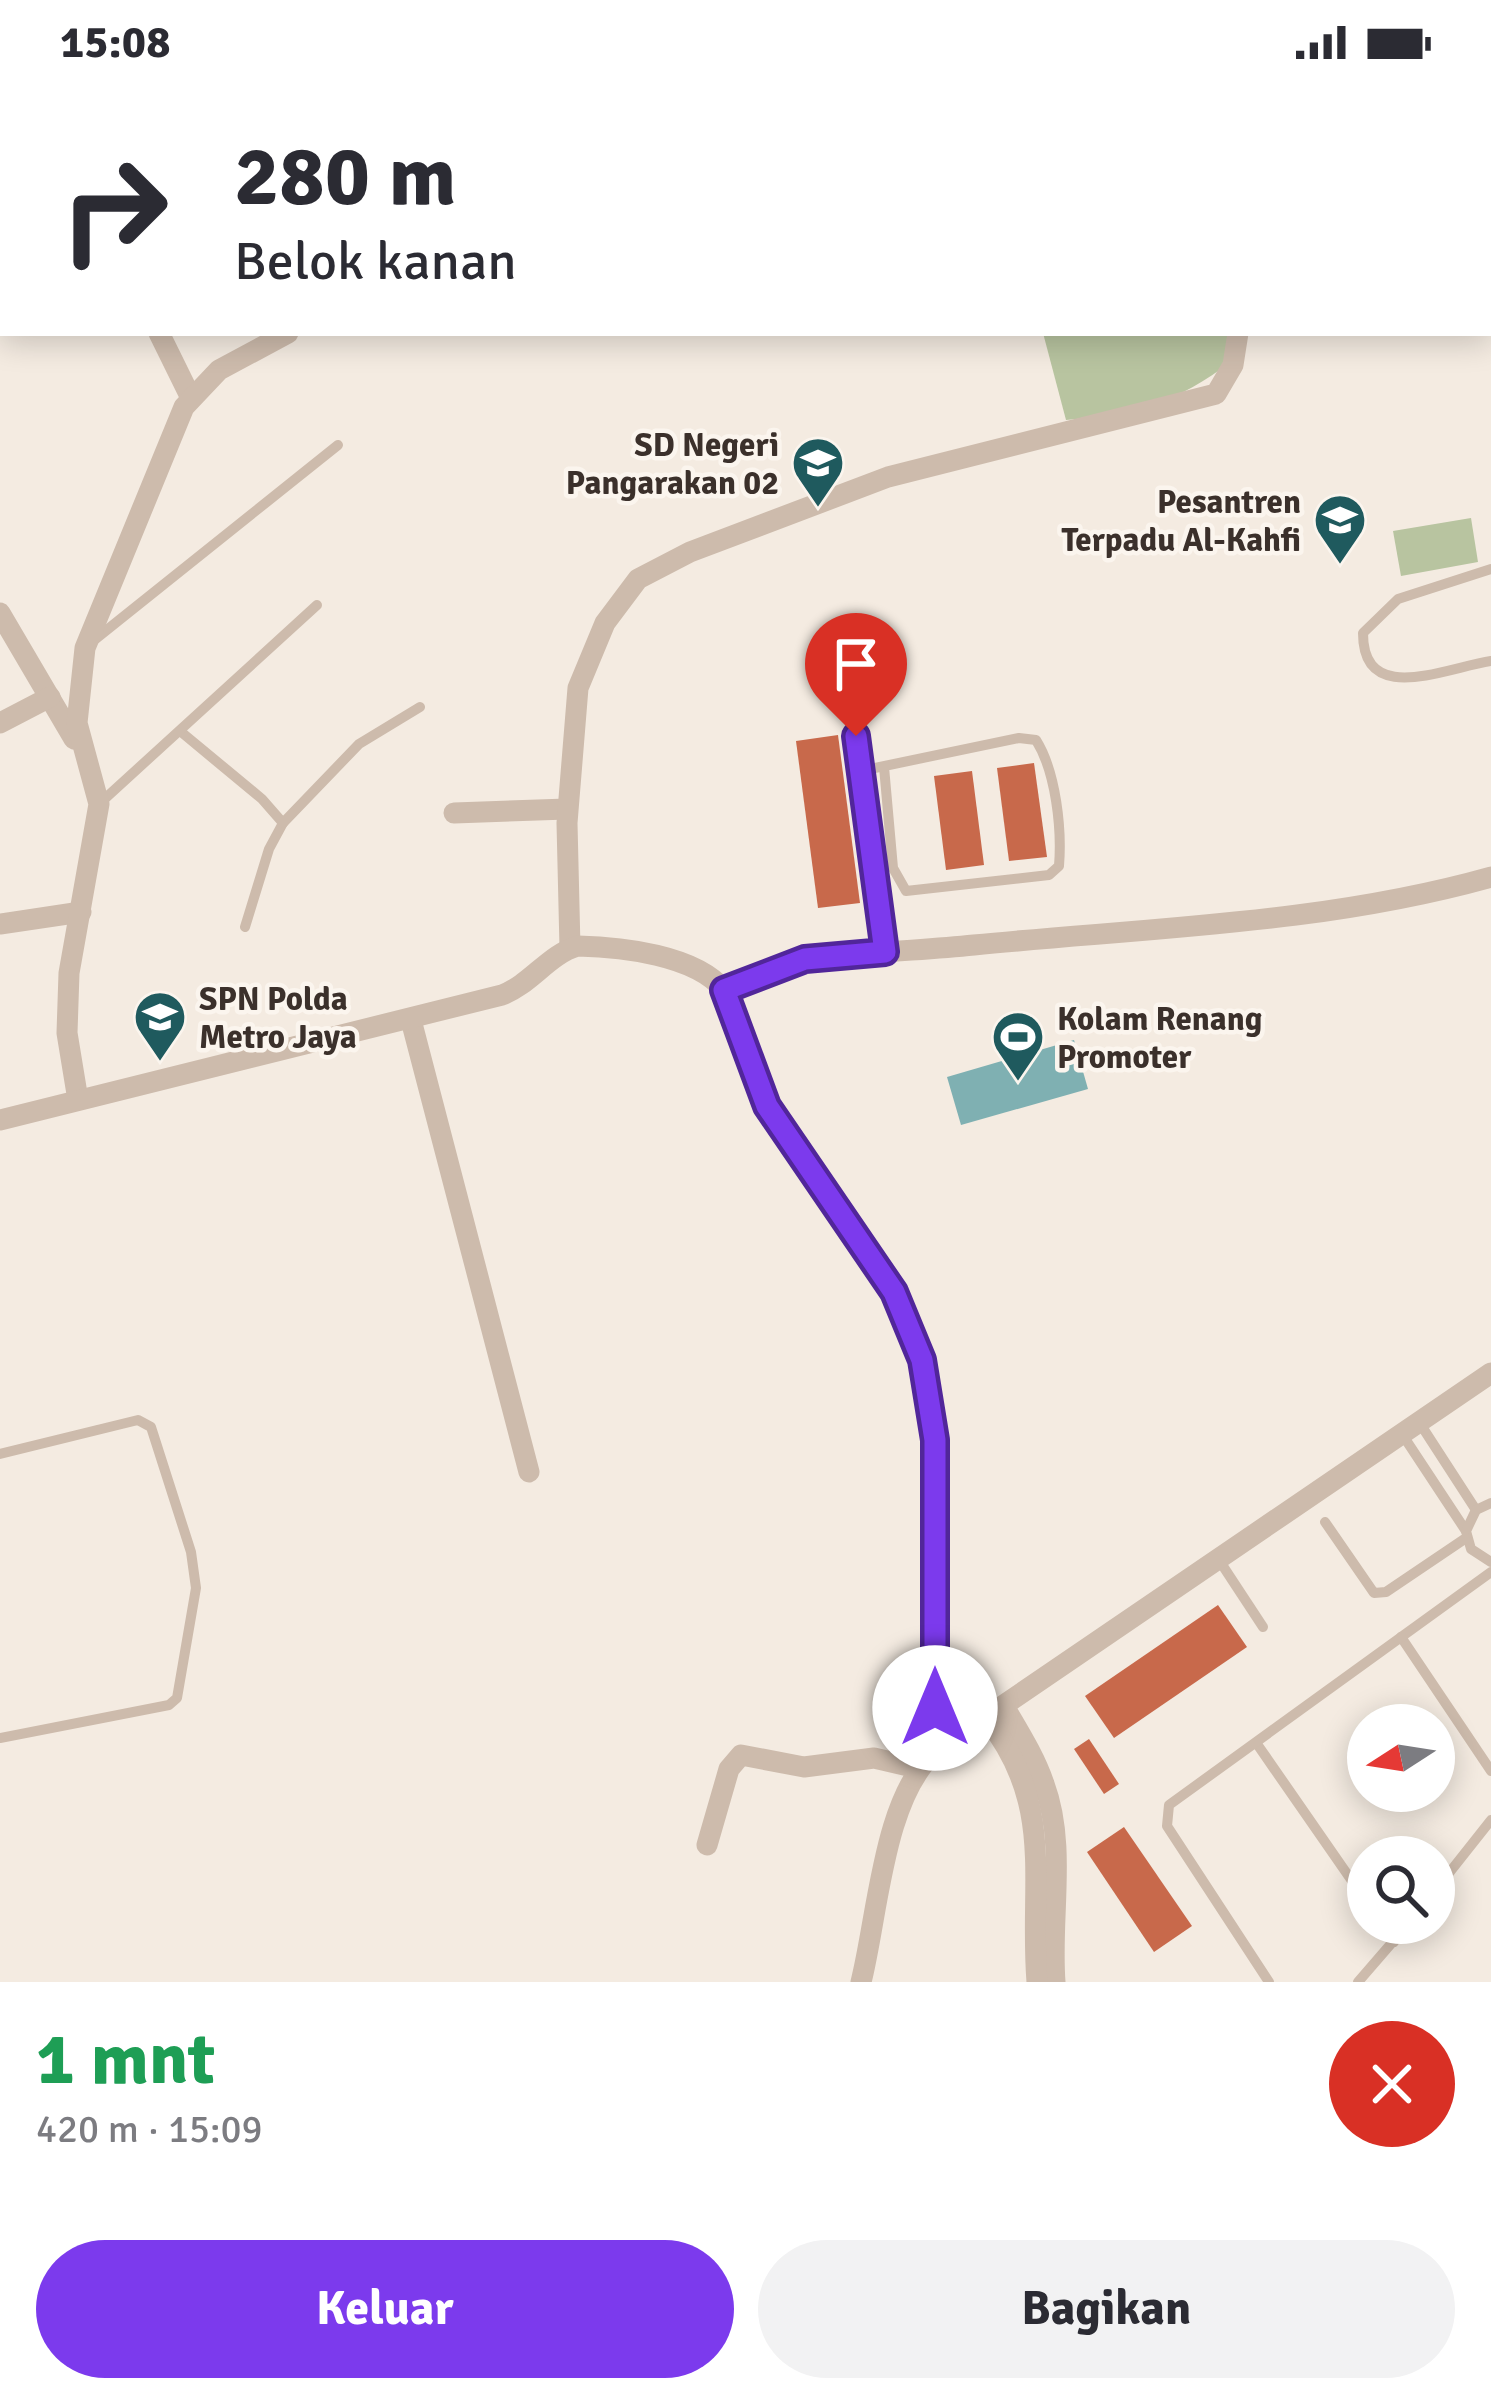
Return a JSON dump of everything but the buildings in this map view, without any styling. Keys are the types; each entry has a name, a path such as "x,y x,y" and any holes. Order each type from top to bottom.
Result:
{"street":[{"path":"160,336 191,398"},
{"path":"78,1100 67,1003 100,804 76,723 85,648 97,608 191,398 219,370 282,336"},
{"path":"570,948 567,809 578,688 605,623 638,579 689,552 888,477 1216,394 1233,365 1238,336"},
{"path":"0,614 83,755"},
{"path":"0,723 50,697"},
{"path":"454,813 567,809"},
{"path":"724,990 805,959 1239,921 1424,895 1491,878"},
{"path":"0,924 81,912"},
{"path":"0,1120 411,1020 517,989 570,948 687,964 712,976 724,990 767,1106 886,1277 922,1360 935,1440 935,1752"},
{"path":"411,1020 530,1472"},
{"path":"861,1982 894,1833 917,1768 1409,1425 1491,1373"},
{"path":"996,1714 1033,1810 1045,1974"},
{"path":"707,1845 728,1768 741,1755 823,1769 874,1758 917,1768"}],"lane":[{"path":"85,648 338,445"},
{"path":"1491,569 1398,599 1363,633 1371,670 1391,680 1491,661"},
{"path":"100,804 317,604"},
{"path":"245,927 269,849 283,824 359,744 419,707"},
{"path":"180,731 262,799 283,824"},
{"path":"856,736 865,770 885,952"},
{"path":"865,770 1019,738 1036,740 1050,781 1059,866 1049,875 906,891 897,884 893,868 884,767"},
{"path":"0,1454 138,1420 151,1427 190,1552 197,1606 177,1698 169,1706 0,1738"},
{"path":"1409,1425 1476,1510"},
{"path":"1409,1425 1471,1549 1491,1562"},
{"path":"1325,1522 1374,1593 1386,1592 1466,1534 1476,1510 1491,1503"},
{"path":"1218,1559 1263,1627"},
{"path":"1269,1982 1164,1815 1169,1805 1491,1572"},
{"path":"1401,1637 1491,1771"},
{"path":"1257,1744 1347,1874"},
{"path":"1455,1865 1491,1820"},
{"path":"1358,1982 1392,1944"}],"green space":[{"path":"1044,336 1235,336 1233,360 1193,387 1135,410 1066,420"},
{"path":"1471,518 1478,562 1401,576 1393,531"}],"water":[{"name":"Kolam Renang Promoter","path":"1074,1040 1088,1089 961,1125 947,1077"}],"place":[{"name":"SD Negeri Pangarakan 02","path":"818,509"},
{"name":"Pesantren Terpadu Al-Kahfi","path":"1340,566"},
{"name":"SPN Polda Metro Jaya","path":"160,1063"},
{"name":"Kolam Renang Promoter","path":"1018,1083"}],"route":[{"path":"856,736 865,770 885,952 805,959 724,990 767,1106 877,1263 922,1360 935,1440 935,1708"}]}
